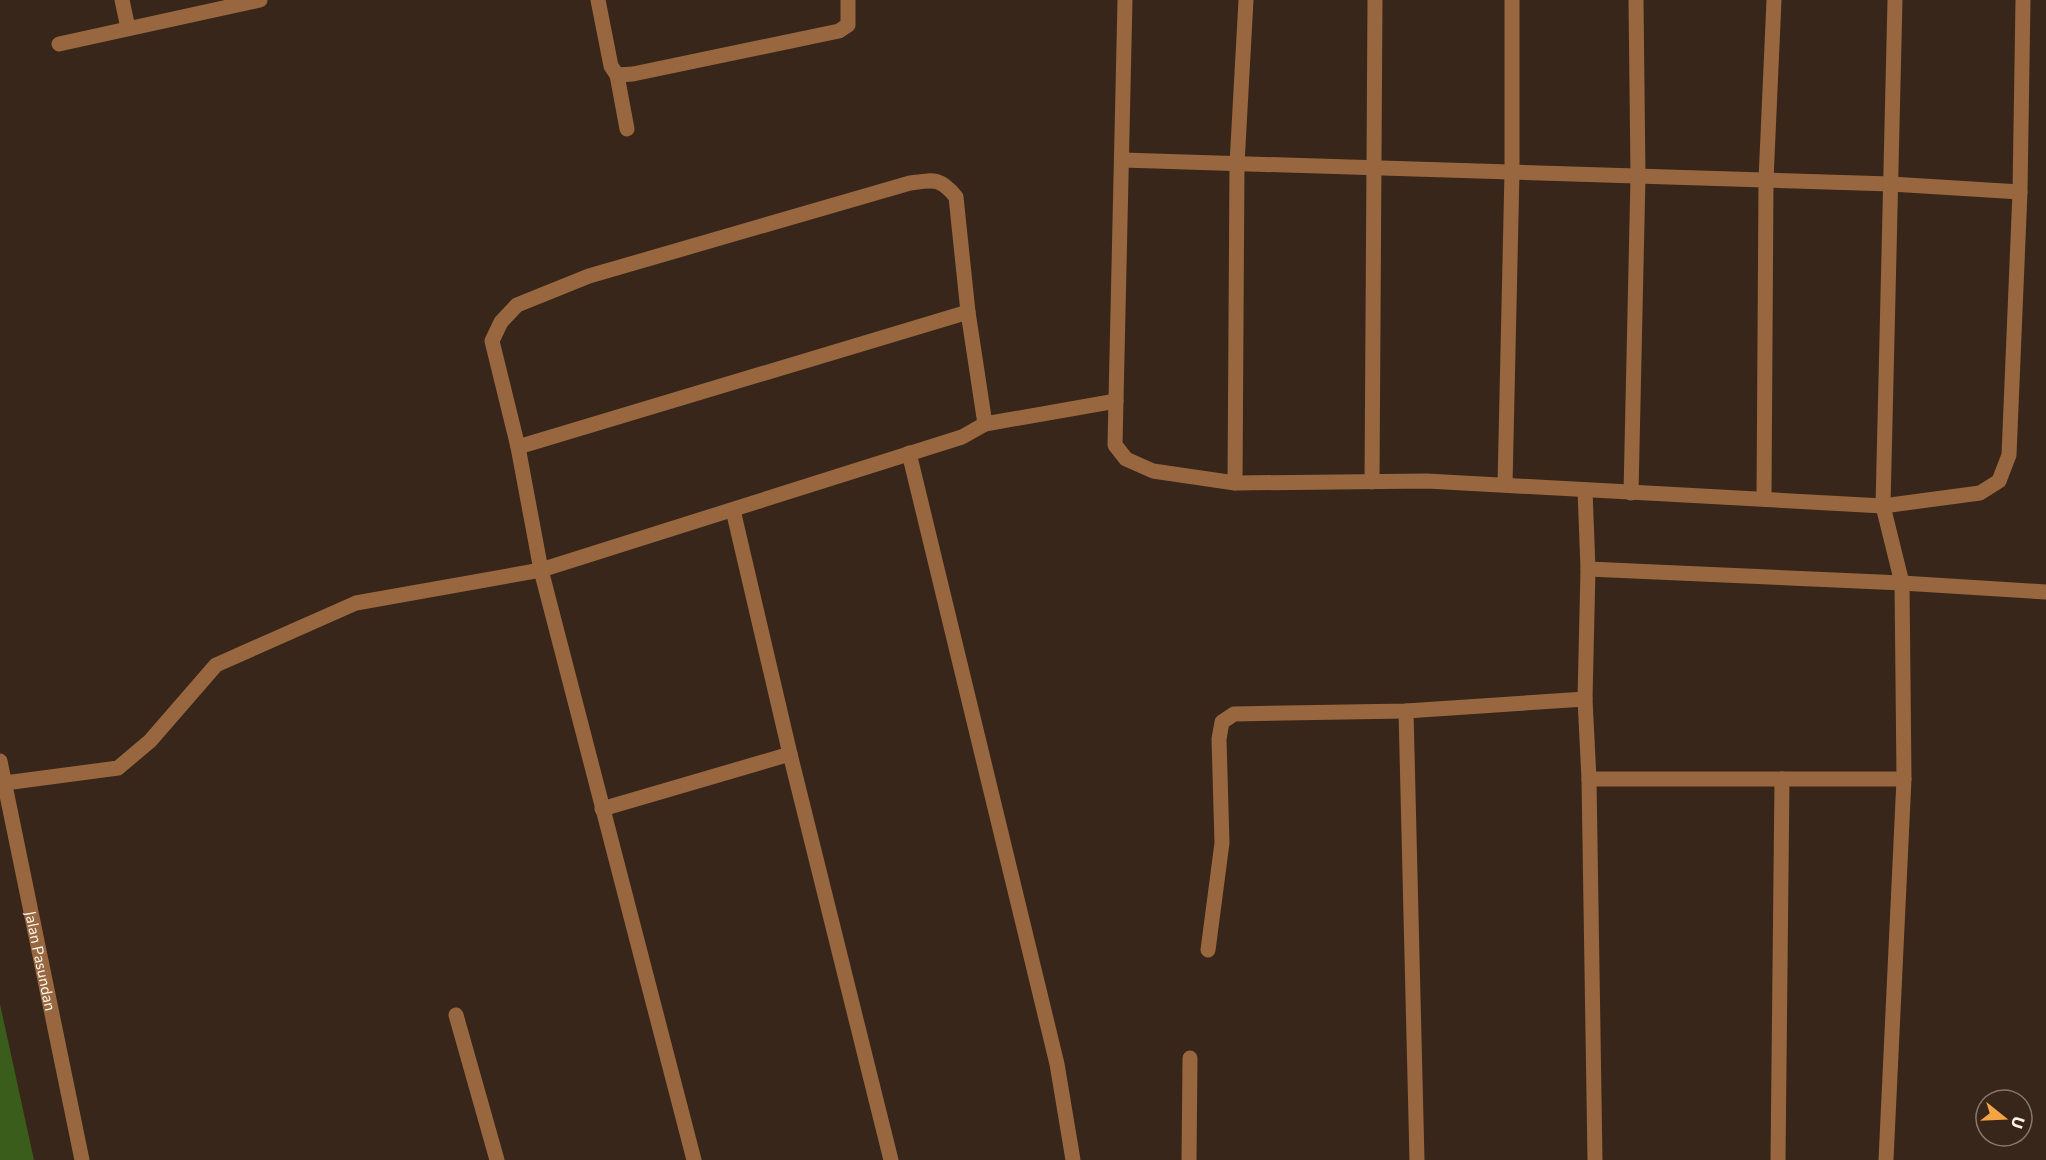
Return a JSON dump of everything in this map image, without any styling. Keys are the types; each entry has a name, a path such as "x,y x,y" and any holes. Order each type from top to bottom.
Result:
{"street":[{"path":"122,0 128,28"},
{"path":"59,44 260,0"},
{"path":"598,0 611,66 617,75 627,129"},
{"path":"617,75 633,74 838,31 848,25 848,0"},
{"path":"1125,0 1115,445 1126,459 1153,471 1235,483 1372,482 1505,485 1883,507 1980,493 1999,481 2009,455 2020,192 2023,0"},
{"path":"1235,483 1237,164 1246,0"},
{"path":"1372,482 1372,168 1375,0"},
{"path":"1505,485 1512,172 1512,0"},
{"path":"1631,493 1638,176 1636,0"},
{"path":"1764,499 1766,180 1774,0"},
{"path":"1886,1160 1904,779 1902,583 1883,507 1895,0"},
{"path":"1123,160 1891,184 2020,192"},
{"path":"694,1160 541,570 518,447 492,341 501,322 517,305 589,276 910,183 936,180 948,187 956,197 968,312 985,424"},
{"path":"518,447 968,312"},
{"path":"4,783 118,768 150,741 216,665 356,603 541,570 962,437 985,424 1116,401"},
{"path":"909,453 1057,1064 1073,1160"},
{"path":"1585,490 1588,569 1585,699 1589,779 1595,1160"},
{"path":"733,510 790,754 891,1160"},
{"path":"1588,569 2046,592"},
{"path":"1208,950 1222,843 1219,739 1222,722 1234,714 1406,711 1585,699"},
{"path":"1406,711 1417,1160"},
{"path":"602,809 790,754"},
{"name":"Jalan Pasundan","path":"0,760 82,1160"},
{"path":"1589,779 1904,779"},
{"path":"1778,1160 1782,779"},
{"path":"456,1015 497,1160"},
{"path":"1190,1058 1190,1160"}],"green space":[{"path":"0,1004 34,1160 0,1160"}]}
